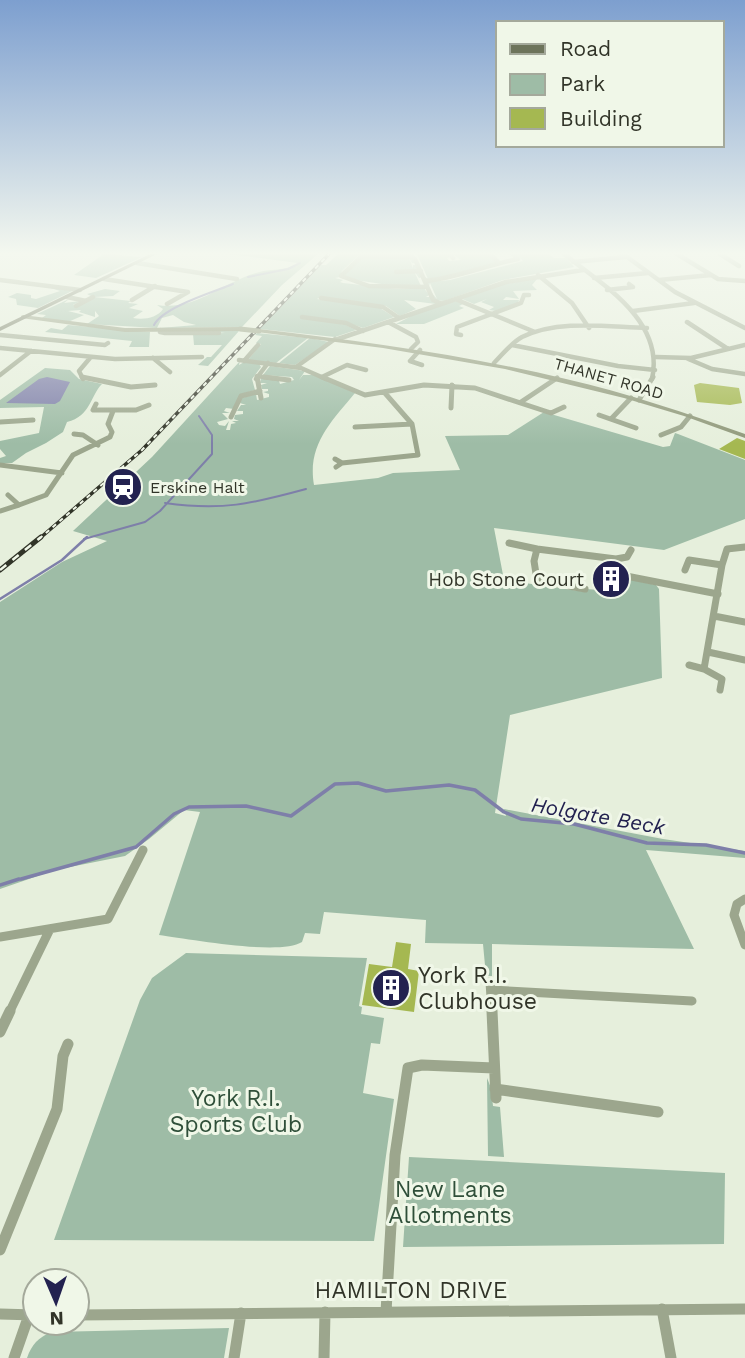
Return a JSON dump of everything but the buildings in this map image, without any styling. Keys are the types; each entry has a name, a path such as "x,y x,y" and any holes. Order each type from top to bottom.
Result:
{"main road":[{"path":"0,329 22,317"}],"street":[{"name":"THANET ROAD","path":"26,317 116,329 240,329 420,350 557,378 635,399 745,436"},
{"path":"305,317 346,323 362,331"},
{"path":"450,334 459,335 457,327 482,317"},
{"path":"503,317 535,332"},
{"path":"582,317 589,328"},
{"path":"611,419 649,388 655,370 656,357 647,328 638,317"},
{"path":"724,317 745,328"},
{"path":"296,367 337,339 399,318"},
{"path":"687,321 728,349"},
{"path":"388,322 416,337 418,342 411,349"},
{"path":"494,363 512,345 535,332 647,328"},
{"path":"161,330 160,332 219,333"},
{"path":"0,335 105,345 108,343"},
{"path":"258,345 242,360 296,367 324,376 365,395 424,386 452,385 475,388 551,413 564,407"},
{"path":"512,345 618,366 655,370"},
{"path":"656,357 685,358 745,345"},
{"path":"0,348 90,358 202,357"},
{"path":"420,350 410,361 422,365"},
{"path":"0,375 31,351"},
{"path":"90,358 79,371 80,377 93,382 135,387 156,385"},
{"path":"153,358 170,372"},
{"path":"685,358 712,369 745,374"},
{"path":"231,418 241,396 262,395 256,382 257,376 268,363"},
{"path":"324,376 350,365 366,370"},
{"path":"257,376 289,380"},
{"path":"521,402 557,378"},
{"path":"451,408 452,385"},
{"path":"133,394 135,387"},
{"path":"384,392 412,424 418,455"},
{"path":"96,404 92,410 136,411 149,405"},
{"path":"0,511 46,495 76,453 98,444 112,434 108,424 113,411"},
{"path":"599,415 636,428"},
{"path":"661,435 681,427 690,416"},
{"path":"0,422 33,420"},
{"path":"353,426 412,424"},
{"path":"74,434 83,435 98,444"},
{"path":"335,459 339,465 418,455 426,457"},
{"path":"0,465 21,466 37,472 62,473"},
{"path":"8,495 19,505"},
{"path":"509,543 616,559 627,557 631,551"},
{"path":"704,669 727,549 745,547"},
{"path":"537,549 534,561 537,580 585,589"},
{"path":"616,559 618,573"},
{"path":"685,570 689,560 722,565"},
{"path":"605,577 618,573 718,594"},
{"path":"714,616 745,622"},
{"path":"708,652 745,660"},
{"path":"689,665 704,669 722,679 720,690"},
{"path":"0,937 111,917 143,850"},
{"path":"745,900 737,904 734,915 745,945"},
{"path":"0,1032 50,929"},
{"path":"658,1112 496,1094 491,986 692,1001"},
{"path":"0,1250 57,1109 63,1056 68,1044"},
{"path":"386,1312 396,1155 408,1068 422,1065 494,1068"},
{"path":"662,1309 671,1358"},
{"name":"HAMILTON DRIVE","path":"91,1315 745,1309"},
{"path":"324,1358 325,1312"},
{"path":"234,1358 241,1313"},
{"path":"0,1314 21,1315"},
{"path":"14,1358 23,1337"}],"green space":[{"path":"43,317 79,317 68,322"},
{"path":"97,317 164,317 157,328 87,324"},
{"path":"177,317 251,317 242,327 160,328 196,325"},
{"path":"271,317 301,317 346,325 356,330 335,337 260,329"},
{"path":"303,317 393,317 363,328 346,322"},
{"path":"409,317 441,317 424,324 396,324"},
{"path":"68,325 150,332 149,347 129,347 132,341 45,332 51,328 62,330"},
{"path":"239,331 208,366 198,365 211,357 222,345 194,345 193,334 225,333 217,332"},
{"path":"257,333 308,338 276,363 248,360 261,344 256,343 262,336 255,335"},
{"path":"310,338 329,342 295,365 279,363"},
{"path":"240,361 239,365 244,362 259,364 261,367 252,379 255,390 242,394 234,409 226,408 224,411 230,413 222,413 228,419 217,422 225,426 229,421 226,430 230,430 231,424 236,423 232,421 239,421 234,419 235,415 243,414 243,411 237,411 241,405 246,405 240,403 242,398 256,394 257,400 269,397 269,394 263,392 268,389 262,389 261,385 267,383 260,383 261,378 279,381 280,384 294,380 292,377 263,375 270,366 305,371 299,380 303,375 315,375 355,393 330,424 318,446 314,458 314,485 378,478 393,473 460,470 445,436 508,435 544,412 663,447 670,446 675,433 745,460 745,519 664,550 494,528 504,580 586,592 586,589 599,590 618,577 656,585 659,589 662,678 510,715 495,813 506,816 504,809 663,839 745,851 745,858 646,850 694,949 492,944 492,976 486,976 483,944 425,943 426,920 324,912 320,934 305,933 302,942 275,947 233,945 159,935 200,812 184,810 125,856 55,870 0,889 0,602 62,562 107,541 73,531 152,457"},
{"path":"45,368 70,370 79,379 102,384 85,411 67,422 63,432 12,463 0,463 0,458 6,456 0,449 0,441 39,433 44,407 0,408 0,400"},
{"name":"York R.I. Sports Club","path":"186,953 367,958 359,1006 362,1007 361,1014 384,1018 380,1044 371,1043 363,1093 394,1099 374,1241 54,1240 140,1000 152,978"},
{"path":"487,1078 493,1106 500,1107 504,1157 488,1156"},
{"name":"New Lane Allotments","path":"409,1157 725,1173 724,1244 403,1247"},
{"path":"229,1328 224,1358 27,1358 42,1337 91,1337 91,1331"}],"water":[{"path":"47,377 70,382 60,401 55,404 6,403 39,379"}],"waterway":[{"path":"154,325 160,317"},
{"path":"167,503 212,454 212,435 199,416"},
{"path":"167,503 236,505 306,489"},
{"path":"85,539 145,522 167,503"},
{"path":"0,599 62,560 85,539"},
{"name":"Holgate Beck","path":"21,879 136,847 174,814 189,807 246,806 291,816 335,784 358,783 386,791 449,785 475,790 504,812 521,819 574,824 647,843 706,845 745,853"},
{"name":"Holgate Beck","path":"0,885 19,879"}],"railway":[{"path":"39,539 142,450 269,317"},
{"path":"0,570 41,537"}],"place":[{"name":"Erskine Halt","path":"123,487"},
{"name":"Hob Stone Court","path":"611,579"},
{"name":"York R.I. Clubhouse","path":"391,988"}]}
